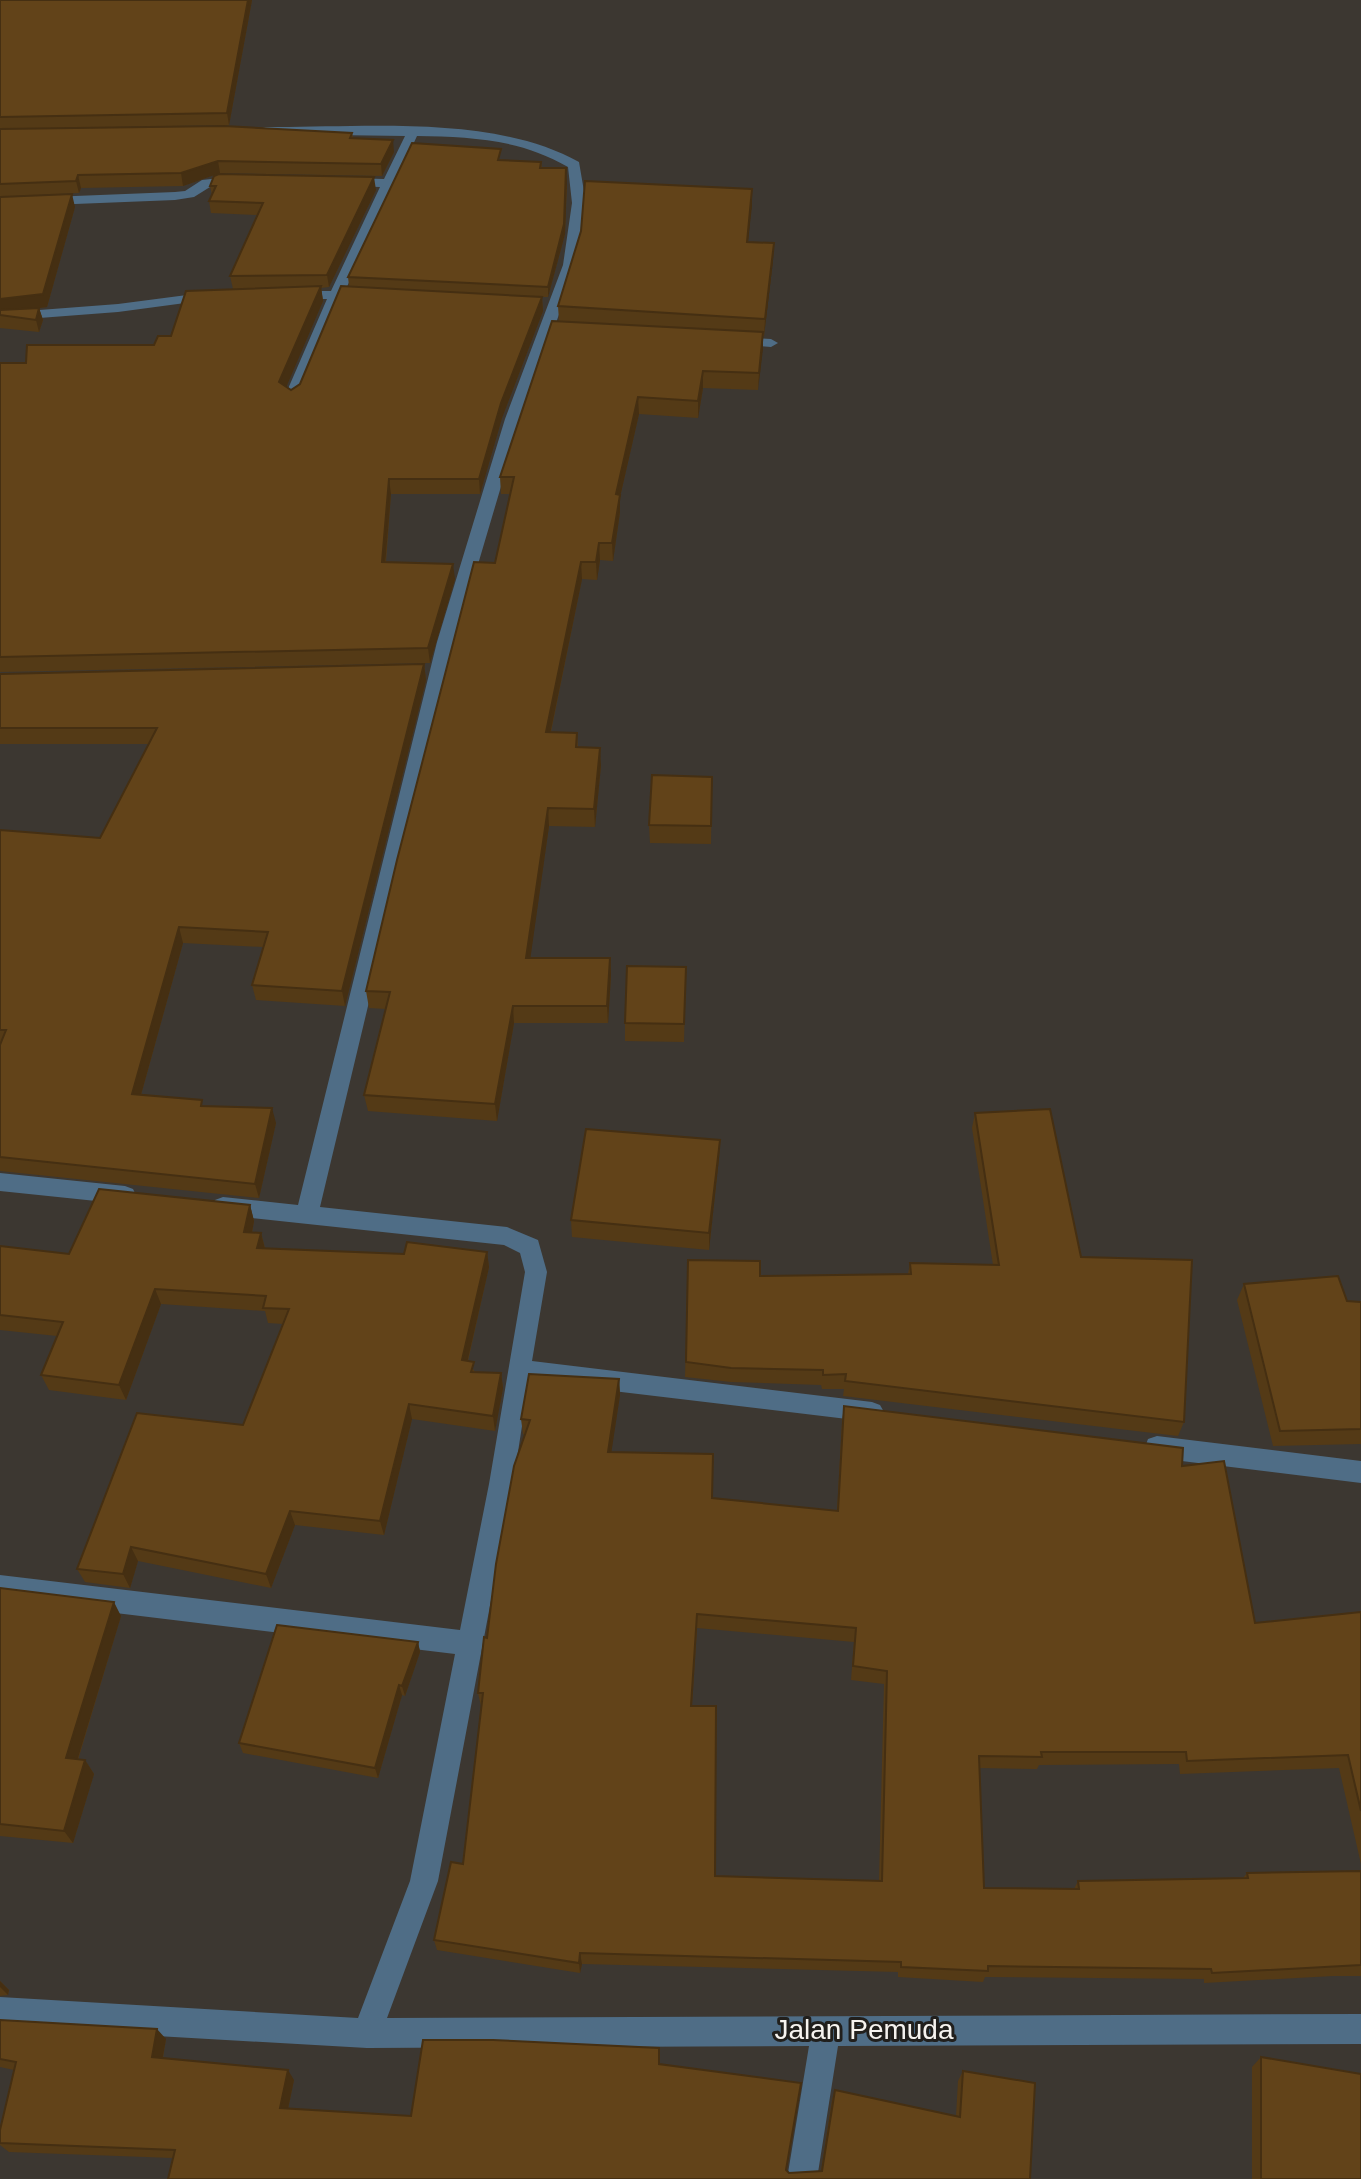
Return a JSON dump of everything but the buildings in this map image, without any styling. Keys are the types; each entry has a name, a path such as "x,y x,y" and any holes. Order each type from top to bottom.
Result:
{"street":[{"path":"250,131 480,133 548,150 574,165 577,215 570,265 548,305 552,330 513,419 432,671 307,1215"},
{"path":"292,398 337,294 413,132"},
{"path":"0,203 175,196 220,180 254,180"},
{"path":"336,182 390,183"},
{"path":"0,317 118,309 226,295"},
{"path":"281,295 377,296"},
{"path":"718,340 771,343"},
{"path":"0,1182 147,1198"},
{"path":"200,1203 507,1236 530,1247 536,1272 470,1644 424,1881 367,2033"},
{"path":"519,1370 903,1416"},
{"path":"1135,1444 1361,1472"},
{"path":"0,1587 470,1644"},
{"name":"Jalan Pemuda","path":"0,2012 367,2033 826,2029 1361,2029"},
{"path":"802,2179 826,2029"}]}
